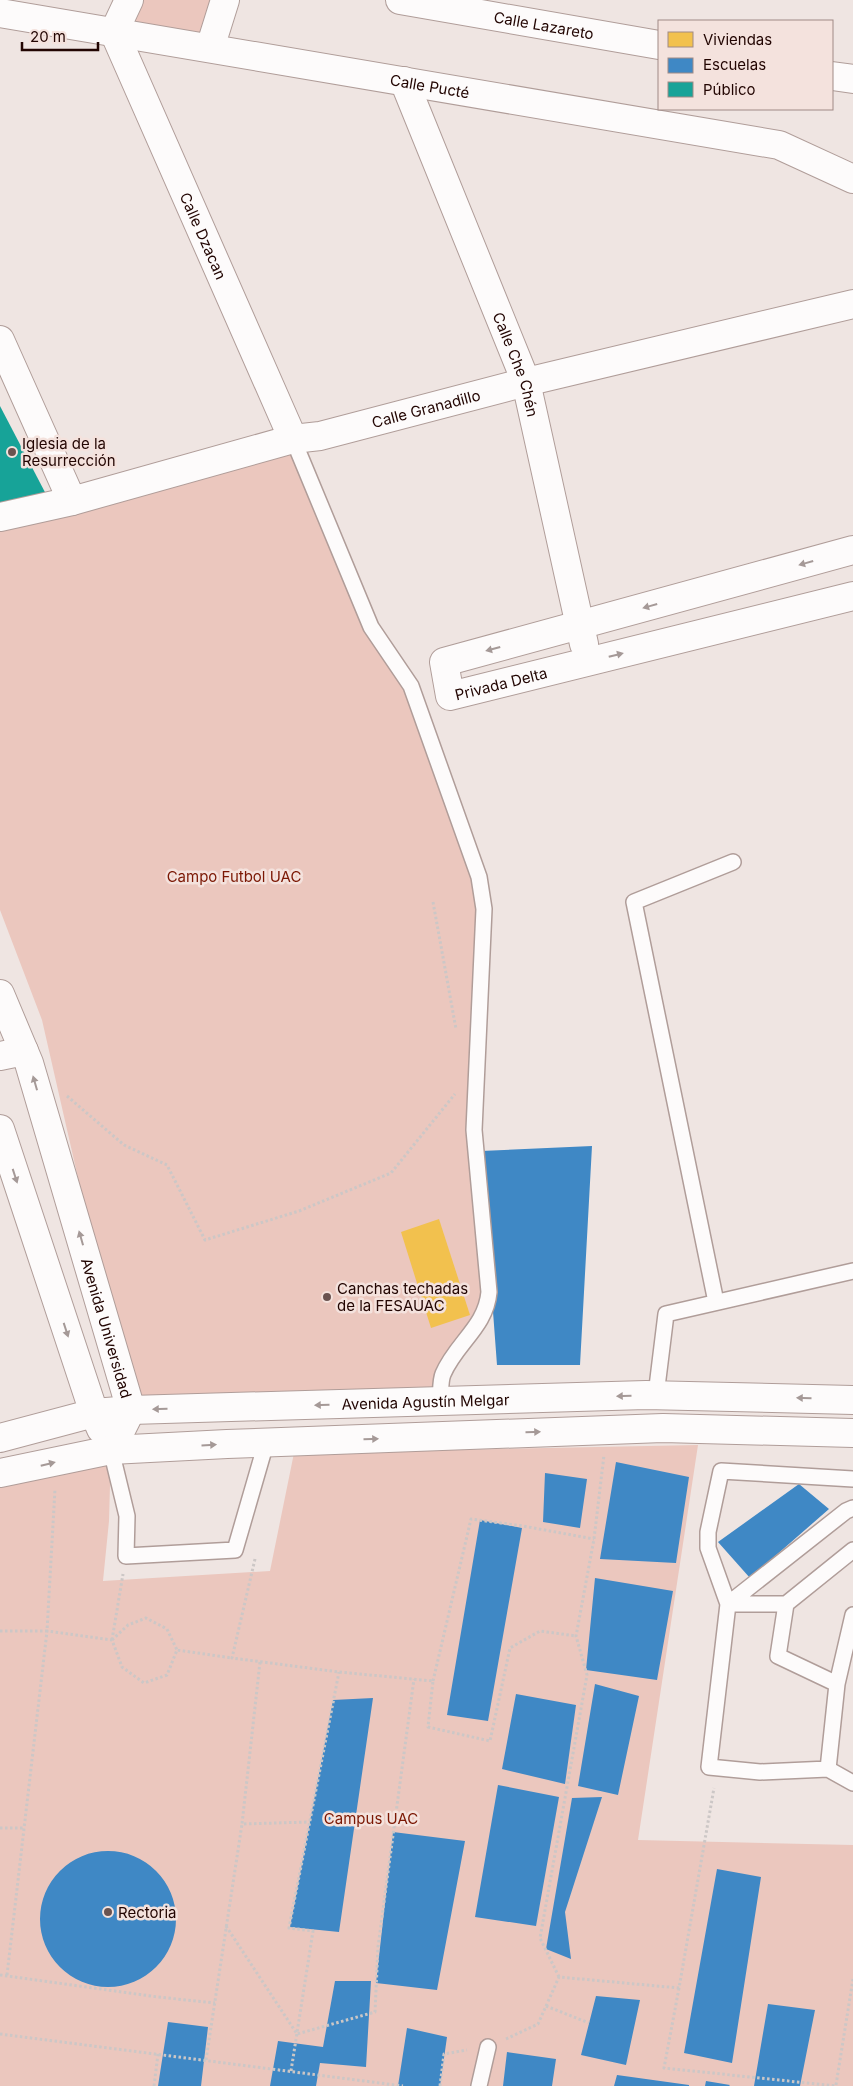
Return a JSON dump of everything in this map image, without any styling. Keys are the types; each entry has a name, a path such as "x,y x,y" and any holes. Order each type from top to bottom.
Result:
{"street":[{"path":"114,32 129,0"},
{"path":"210,48 225,0"},
{"name":"Calle Lazareto","path":"400,0 658,46"},
{"name":"Calle Pucté","path":"0,13 779,145 853,179"},
{"name":"Calle Dzacan","path":"114,32 293,439"},
{"path":"833,76 853,79"},
{"name":"Calle Che Chén","path":"404,81 526,382 588,662"},
{"name":"Calle Granadillo","path":"0,517 72,501 293,439 320,436 526,382 853,304"},
{"path":"0,340 72,501"},
{"name":"Privada Delta","path":"853,550 444,662 450,696 853,596"},
{"path":"773,572 797,610"},
{"path":"731,584 745,623"},
{"name":"Avenida Universidad","path":"0,994 12,1053 29,1063 131,1410 111,1450"},
{"path":"0,1129 94,1412 111,1450"},
{"name":"Avenida Agustín Melgar","path":"0,1438 94,1412 131,1410 656,1395 853,1400"},
{"path":"0,1473 111,1450 663,1428 853,1433"}],"lane":[{"path":"293,439 371,627 411,686 479,877 484,909 474,1130 489,1292 488,1306 482,1318 452,1357 442,1375 440,1401"},
{"path":"716,1302 634,902 733,862"},
{"path":"656,1395 666,1314 853,1271"},
{"path":"111,1450 127,1516 126,1556 235,1550 266,1443"},
{"path":"853,1479 721,1471 708,1532 708,1548 728,1604 709,1766 760,1772 828,1769 853,1783"},
{"path":"728,1604 846,1511 853,1508"},
{"path":"728,1604 786,1604 853,1550"},
{"path":"786,1604 778,1656 837,1684"},
{"path":"828,1769 837,1684 853,1615"},
{"path":"479,2086 488,2047"}],"path":[{"path":"433,902 457,1034"},
{"path":"66,1095 124,1146 167,1165 205,1240 299,1212 391,1173 459,1088"},
{"path":"559,1977 540,1938 588,1675 576,1636 594,1539 607,1430"},
{"path":"7,1975 47,1631 56,1462"},
{"path":"576,1636 540,1631 510,1648 490,1741 428,1727 433,1681 471,1519 594,1539"},
{"path":"232,1658 256,1555"},
{"path":"112,1640 128,1625 146,1618 167,1629 177,1650 167,1675 144,1683 122,1666 112,1640 126,1556"},
{"path":"0,1631 47,1631 112,1640"},
{"path":"177,1650 338,1672 433,1681"},
{"path":"206,2060 242,1824 260,1662"},
{"path":"291,2071 313,1932 289,1928 338,1672"},
{"path":"297,2034 375,2012 378,1947 414,1679"},
{"path":"718,1768 664,2068 836,2085 853,1979"},
{"path":"242,1824 310,1822"},
{"path":"0,1828 23,1828"},
{"path":"226,1926 297,2034"},
{"path":"0,1975 215,2003"},
{"path":"559,1977 679,1988"},
{"path":"440,2086 444,2054 488,2047 538,2024 559,1977"},
{"path":"546,2006 589,2023"},
{"path":"0,2034 403,2086"},
{"path":"154,2086 158,2054"}],"green space":[{"path":"134,0 221,0 207,44 119,28"},
{"name":"Campo Futbol UAC","path":"293,439 371,627 411,686 479,877 474,1130 489,1292 442,1375 440,1401 131,1410 42,1020 0,910 0,526"},
{"name":"Campus UAC","path":"698,1445 638,1840 853,1845 853,2086 0,2086 0,1468 111,1450 109,1521 103,1581 270,1571 294,1453"}],"building: Viviendas":[{"path":"439,1219 470,1315 431,1328 401,1232"}],"building: Escuelas":[{"path":"592,1146 580,1365 497,1365 481,1151"},
{"path":"616,1462 689,1477 676,1563 600,1559"},
{"path":"545,1473 587,1479 580,1528 543,1522"},
{"path":"799,1484 829,1509 750,1578 718,1542"},
{"path":"480,1520 522,1528 488,1721 447,1715"},
{"path":"595,1578 673,1591 657,1680 586,1670"},
{"path":"595,1684 639,1696 618,1795 578,1786"},
{"path":"516,1694 576,1705 565,1784 502,1769"},
{"path":"373,1698 339,1932 290,1927 333,1700"},
{"path":"498,1785 559,1797 536,1926 475,1917"},
{"path":"602,1797 565,1912 571,1959 546,1949 572,1798"},
{"path":"393,1832 465,1841 437,1990 376,1983"},
{"name":"Rectoria","path":"108,1851 134,1856 146,1862 156,1871 165,1881 171,1893 176,1919 171,1945 165,1957 156,1967 146,1976 134,1982 108,1987 82,1982 70,1976 60,1967 51,1957 45,1945 40,1919 45,1893 51,1881 60,1871 70,1862 82,1856"},
{"path":"717,1869 761,1877 732,2063 684,2053"},
{"path":"335,1981 371,1981 366,2067 320,2063 316,2086 270,2086 278,2041 323,2047"},
{"path":"596,1996 640,2000 626,2065 581,2055"},
{"path":"768,2004 815,2010 800,2086 754,2086"},
{"path":"168,2022 208,2027 201,2086 158,2086"},
{"path":"407,2028 447,2037 440,2086 398,2086"},
{"path":"507,2052 556,2059 552,2086 503,2086"},
{"path":"617,2075 689,2085 689,2086 614,2086"},
{"path":"706,2081 730,2085 705,2086"}],"building: Público":[{"name":"Iglesia de la Resurrección","path":"0,406 48,498 0,506"}],"place":[{"name":"Iglesia de la Resurrección","path":"12,452"},
{"name":"Canchas techadas de la FESAUAC","path":"327,1297"},
{"name":"Rectoria","path":"108,1912"}]}
